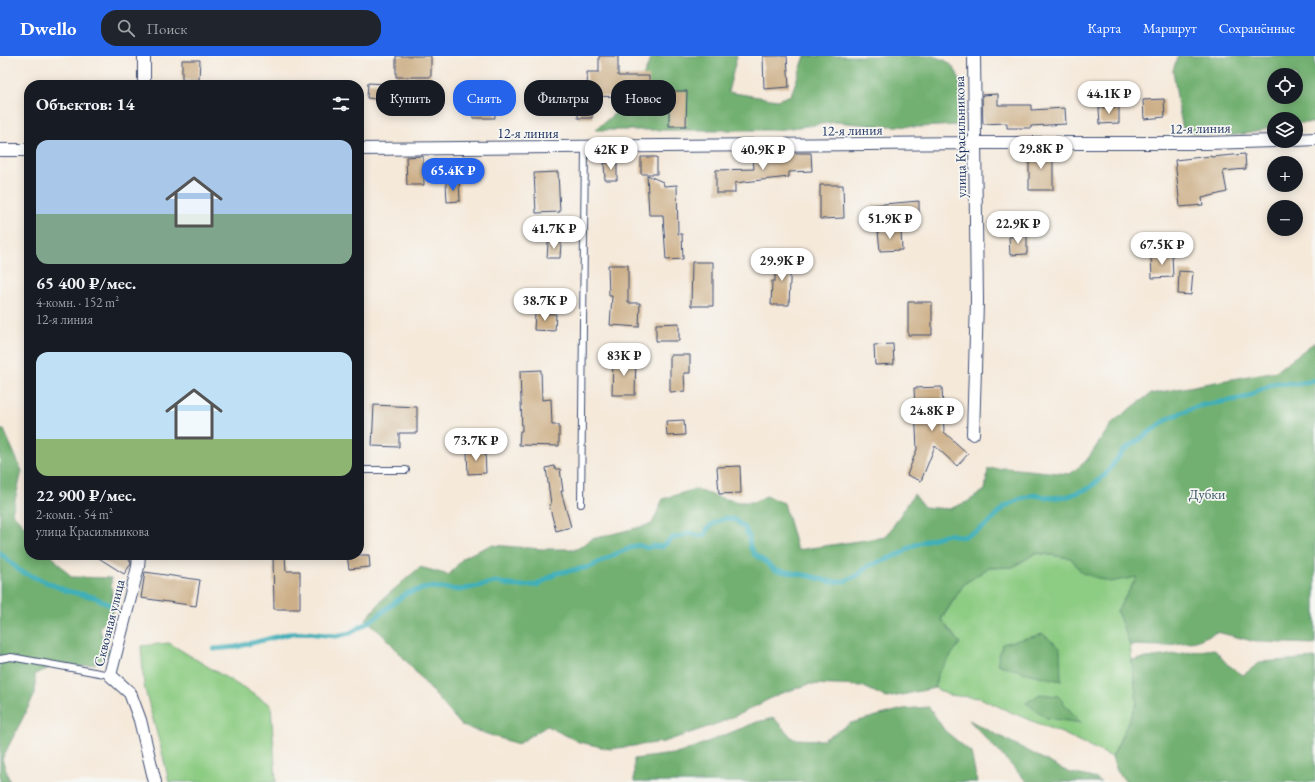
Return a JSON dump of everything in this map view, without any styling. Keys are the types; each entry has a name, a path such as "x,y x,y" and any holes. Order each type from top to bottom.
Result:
{"street":[{"path":"144,56 144,80"},
{"name":"улица Красильникова","path":"973,434 977,302 974,56"},
{"path":"1303,140 1315,139"},
{"name":"12-я линия","path":"364,149 975,143 1207,143 1267,141"},
{"path":"0,150 24,150"},
{"name":"Сквозная улица","path":"138,560 138,567 110,675 130,693 140,720 155,782"}],"lane":[{"path":"581,504 585,147"},
{"path":"364,470 406,470"},
{"path":"0,659 11,656 110,675"}],"green space":[{"path":"652,56 737,56 728,92 777,100 791,95 805,56 933,56 945,60 954,68 960,83 961,100 958,125 919,127 836,122 777,130 595,130 612,116 676,116 676,80 642,80"},
{"path":"1178,56 1315,56 1315,123 1303,123 1303,112 1267,112 1267,128 1251,133 1234,135 1205,135 1183,130 1173,70"},
{"name":"Дубки","path":"1315,342 1315,644 1256,642 1217,632 1196,641 1162,646 1130,645 1117,611 1137,577 1110,582 1082,573 1071,558 1036,553 1013,567 988,568 964,584 941,619 960,643 937,675 935,688 887,698 862,686 810,684 779,694 719,723 664,742 610,749 579,742 547,726 518,744 462,726 389,641 366,619 384,598 420,567 449,575 464,557 491,545 542,549 577,549 592,539 652,524 663,499 695,489 738,502 754,502 766,496 784,503 797,550 886,537 914,494 924,507 949,509 967,502 985,490 988,469 1006,468 1070,474 1086,461 1113,422 1150,394 1276,371"},
{"path":"0,430 4,430 22,471 12,513 24,526 24,560 56,560 71,577 111,578 113,614 99,628 110,653 95,664 80,667 61,663 35,674 35,694 2,759 10,782 0,782"},
{"path":"1036,553 1071,558 1082,573 1137,577 1117,611 1130,645 1137,703 1112,757 1064,734 980,698 948,695 935,688 937,675 959,643 941,620 964,584 988,568 1013,567"},
{"path":"1043,634 1060,648 1061,681 997,664 1002,644"},
{"path":"169,643 271,705 276,782 169,782 144,686 141,646"},
{"path":"1214,649 1227,664 1243,675 1261,662 1315,658 1315,782 1126,782 1117,771 1112,757 1137,703 1132,660"},
{"path":"1040,694 1058,696 1081,723 1047,718 1026,703"},
{"path":"929,707 945,731 971,752 977,782 634,782 634,759 680,753 757,722 774,718 793,739 823,740 851,723 903,709"},
{"path":"969,720 1068,772 1097,779 1101,782 1027,782"}],"building":[{"path":"396,56 431,56 431,77 396,77"},
{"path":"599,56 618,56 618,76 649,76 649,80 611,80 611,96 603,97 603,80 587,80 587,72 599,72"},
{"path":"763,56 787,56 789,87 764,89"},
{"path":"182,60 200,60 199,80 182,80"},
{"path":"368,83 376,83 376,99 367,98"},
{"path":"676,91 687,91 686,126 669,126 669,116 676,116"},
{"path":"998,94 998,105 1031,105 1031,110 1065,108 1066,124 1031,126 1031,128 1007,128 1007,123 983,124 982,95"},
{"path":"1164,99 1165,117 1144,119 1143,100"},
{"path":"1119,107 1119,123 1100,124 1099,108"},
{"path":"473,116 495,116 495,118 473,118"},
{"path":"578,116 592,116 592,118 578,118"},
{"path":"1029,150 1053,150 1053,190 1029,190"},
{"path":"789,153 811,153 812,171 789,172 789,177 735,183 735,193 716,193 716,170 754,169 753,159 789,155"},
{"path":"1245,154 1246,169 1223,171 1227,192 1202,198 1203,205 1180,207 1175,160"},
{"path":"423,156 424,185 407,185 406,157"},
{"path":"641,157 657,157 657,174 641,174"},
{"path":"604,163 617,163 617,180 605,180"},
{"path":"558,172 560,212 536,213 534,173"},
{"path":"647,175 663,182 664,186 677,185 678,234 682,234 683,259 666,260 663,215 649,215"},
{"path":"459,181 460,201 447,202 446,182"},
{"path":"820,185 843,185 844,218 820,219"},
{"path":"919,201 919,215 902,214 903,227 889,229 888,214 872,213 872,205"},
{"path":"901,230 902,250 880,251 878,231"},
{"path":"1027,236 1027,254 1010,255 1009,237"},
{"path":"548,242 561,243 560,258 547,258"},
{"path":"1172,254 1173,277 1152,278 1151,255"},
{"path":"775,258 791,258 789,305 771,305 772,281 775,281"},
{"path":"692,262 713,262 713,306 691,306"},
{"path":"608,265 628,265 628,303 640,303 639,327 610,325 612,296 609,296"},
{"path":"1179,271 1193,272 1191,295 1178,294"},
{"path":"908,302 932,302 932,335 908,335"},
{"path":"535,313 556,314 555,331 534,330"},
{"path":"679,323 679,341 656,341 656,324"},
{"path":"893,344 894,364 875,365 874,345"},
{"path":"670,355 690,355 690,373 684,373 685,391 670,392"},
{"path":"613,359 636,359 635,395 612,395"},
{"path":"541,370 542,400 551,399 552,425 559,425 559,446 519,445 520,431 522,431 520,371"},
{"path":"942,387 944,432 968,454 957,466 935,446 921,481 907,475 917,449 914,388"},
{"path":"374,405 417,407 417,433 399,433 399,447 372,446"},
{"path":"684,420 685,435 667,436 666,421"},
{"path":"485,451 486,473 468,474 467,452"},
{"path":"554,466 555,469 560,469 563,491 561,491 571,527 556,531 549,505 551,504 546,468"},
{"path":"740,466 741,493 719,494 717,467"},
{"path":"364,555 369,555 370,567 349,569 348,560 364,560"},
{"path":"102,560 131,561 131,564 124,574"},
{"path":"273,560 285,560 286,571 300,571 300,609 274,609"},
{"path":"145,572 200,580 196,606 141,598"}],"waterway":[{"path":"214,649 236,647 288,634 307,633 336,636 350,633 378,616 407,593 430,587 460,590 496,582 516,586 537,585 557,573 590,567 638,545 647,548 653,546 662,547 672,538 689,533 701,536 706,534 707,529 714,523 725,518 735,520 745,528 749,537 750,547 755,555 775,570 810,576 831,582 845,581 858,575 868,566 900,554 912,546 948,534 962,537 977,531 989,523 1004,507 1018,500 1033,495 1051,498 1069,496 1089,488 1105,475 1123,451 1171,417 1198,406 1244,398 1275,383 1297,384 1315,380"},
{"path":"0,553 20,571 67,591 94,597 114,607"}]}
